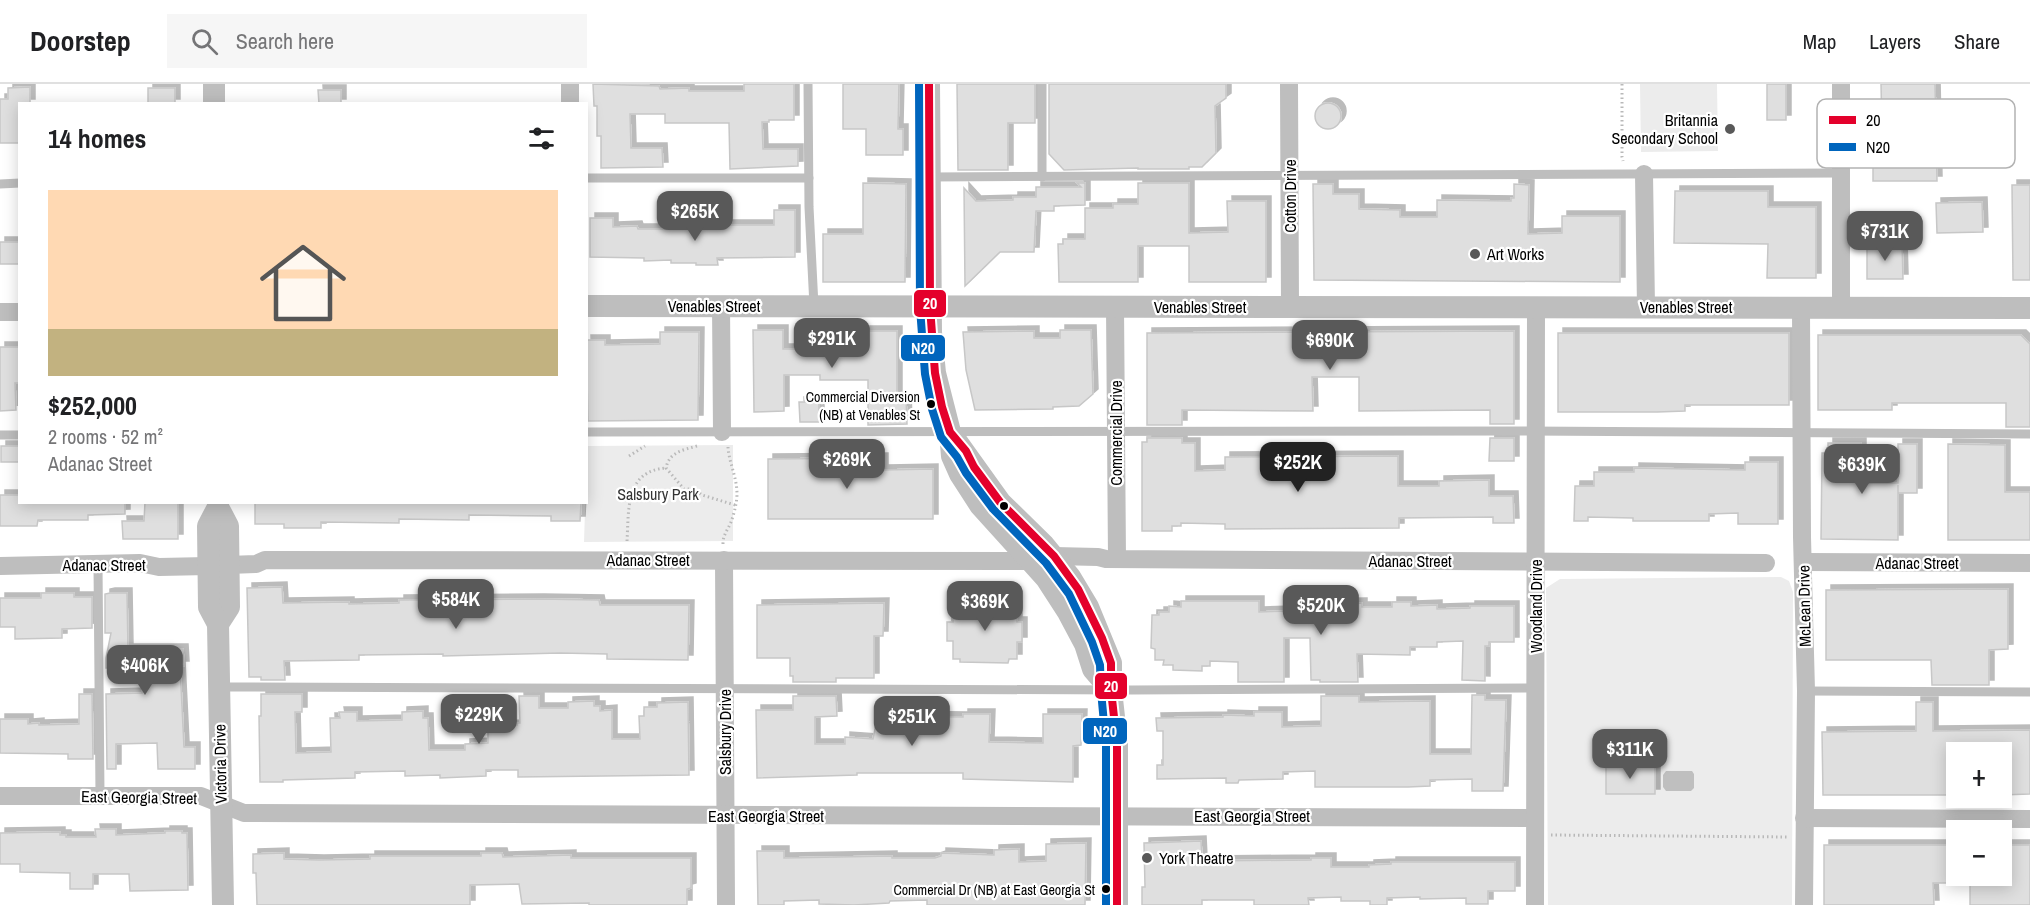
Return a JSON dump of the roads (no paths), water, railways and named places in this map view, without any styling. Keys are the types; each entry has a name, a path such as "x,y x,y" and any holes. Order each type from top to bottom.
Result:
{"street":[{"path":"214,84 214,102"},
{"path":"570,84 570,102"},
{"path":"929,84 930,307 935,373 950,432 952,456 960,474 980,505 1046,578 1085,644 1093,669 1111,690"},
{"name":"Cotton Drive","path":"1289,84 1290,307"},
{"path":"1841,168 1841,308"},
{"path":"1636,174 1646,307"},
{"path":"721,305 725,437"},
{"name":"Venables Street","path":"588,306 2030,308"},
{"name":"Commercial Drive","path":"1115,307 1117,559"},
{"name":"Woodland Drive","path":"1535,905 1536,307"},
{"name":"McLean Drive","path":"1801,308 1806,691 1804,905"},
{"path":"0,312 18,312"},
{"path":"950,432 966,451 974,467 1000,502 1053,556 1078,589 1102,638 1111,663 1111,690 1117,744 1117,905"},
{"name":"Victoria Drive","path":"218,505 208,526 222,562 229,607 218,624 223,905"},
{"name":"Adanac Street","path":"1053,556 1117,559 1766,563"},
{"name":"Adanac Street","path":"0,566 140,563 159,567 222,562 256,564 265,560 1030,561"},
{"name":"Salsbury Drive","path":"724,560 726,905"},
{"name":"Adanac Street","path":"1804,562 2030,563"},
{"name":"East Georgia Street","path":"0,796 201,796 244,813 1535,818"},
{"path":"1804,818 2030,819"}],"lane":[{"path":"808,84 813,307"},
{"path":"1042,84 1042,177"},
{"path":"930,177 1841,173"},
{"path":"588,178 809,178"},
{"path":"0,184 18,183"},
{"path":"588,432 725,437 950,432 1536,431 2030,434"},
{"path":"0,435 18,435"},
{"path":"98,565 100,795"},
{"path":"219,687 1111,690 1535,688"},
{"path":"1806,691 2030,692"}],"place":[{"name":"Britannia Secondary School","path":"1730,129"},
{"name":"Art Works","path":"1475,254"},
{"name":"Commercial Diversion (NB) at Venables St","path":"931,404"},
{"name":"York Theatre","path":"1147,858"},
{"name":"Commercial Dr (NB) at East Georgia St","path":"1106,889"}],"park label":[{"name":"Salsbury Park","path":"658,494"}]}
